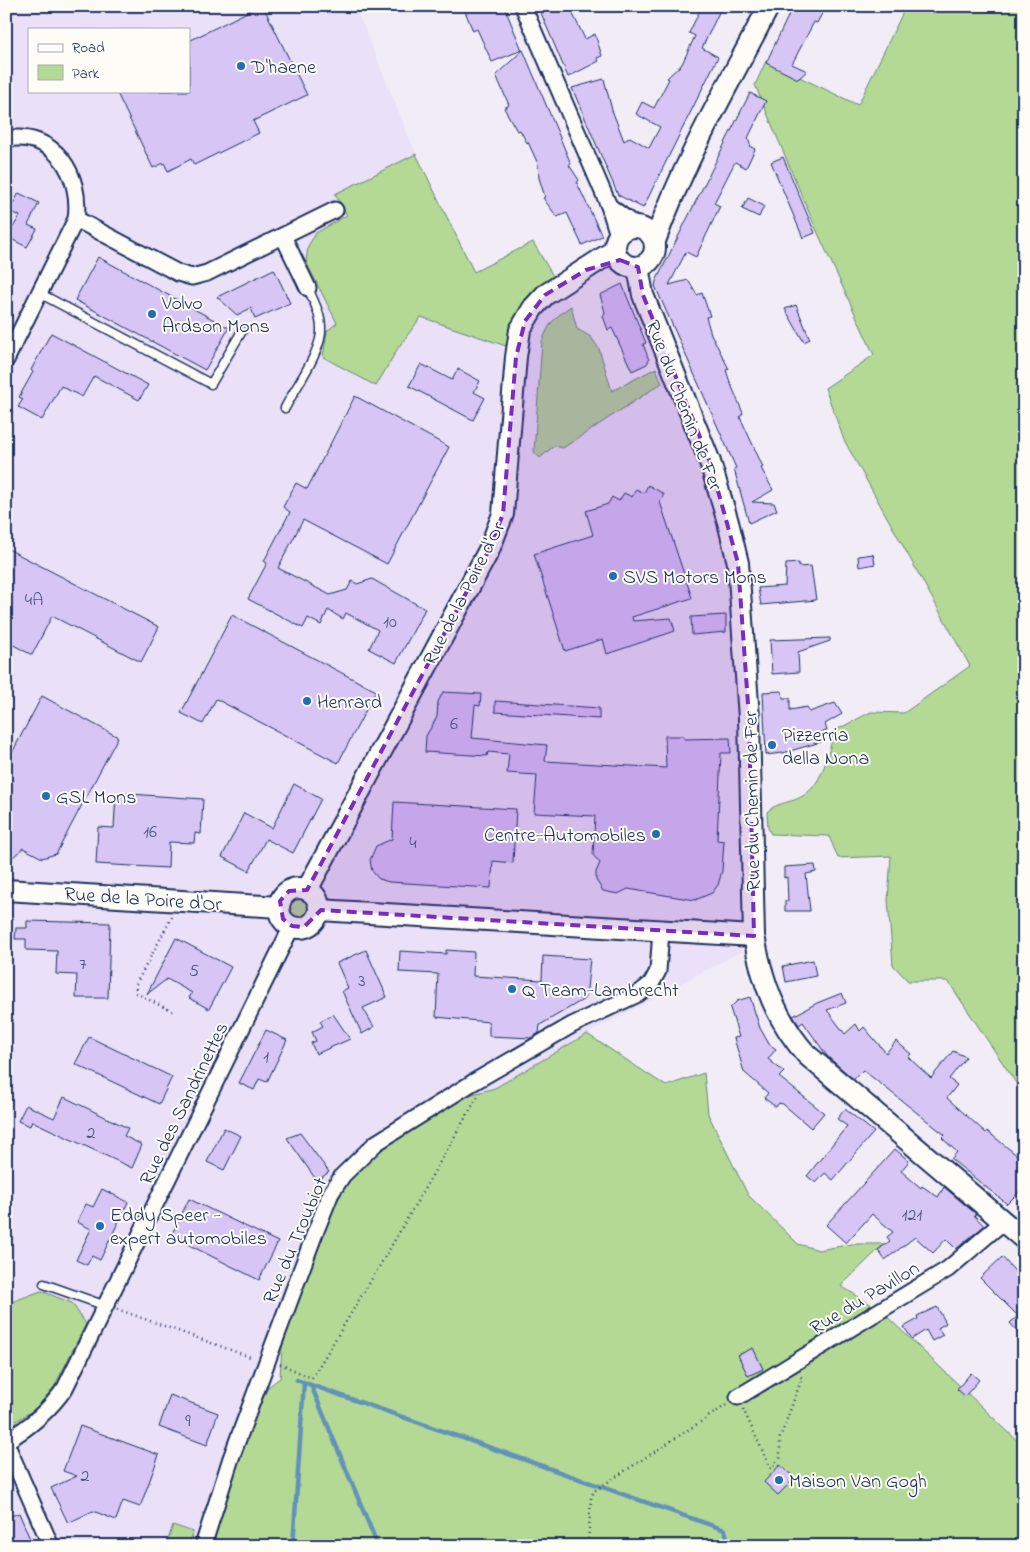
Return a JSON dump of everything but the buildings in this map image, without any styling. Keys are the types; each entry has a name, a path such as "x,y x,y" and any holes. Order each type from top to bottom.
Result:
{"street":[{"name":"Rue du Chemin de Fer","path":"523,6 609,206 623,253 642,295 712,469 738,562 749,718 754,936 761,969 772,1004 797,1044 820,1067 1024,1238"},
{"path":"646,232 664,217 769,6"},
{"path":"6,139 36,140 62,158 72,172 78,204 76,219 6,360"},
{"path":"609,206 646,232 656,248 652,259 623,253 629,227 646,232"},
{"path":"76,219 178,273 192,277 207,273 335,210"},
{"path":"283,236 308,288"},
{"name":"Rue de la Poire d'Or","path":"307,890 489,550 503,514 520,330 533,308 545,295 586,270 623,253"},
{"path":"301,888 307,890 316,898 319,910 317,916 309,924 292,926 283,919 279,907 280,900 289,891 301,888"},
{"name":"Rue de la Poire d'Or","path":"6,890 279,907"},
{"path":"319,910 754,936"},
{"name":"Rue des Sandrinettes","path":"6,1442 26,1429 56,1401 106,1306 292,926"},
{"name":"Rue du Troubiot","path":"203,1546 231,1458 267,1361 331,1194 343,1175 376,1143 472,1084 572,1026 638,994 651,984 658,971 661,931"},
{"name":"Rue du Pavillon","path":"738,1397 948,1269 1004,1221"},
{"path":"6,1442 51,1546"}],"lane":[{"path":"284,408 318,348 322,330 320,317 308,288"},
{"path":"39,293 211,384 242,331"},
{"path":"44,1284 106,1306"}],"path":[{"path":"175,1013 136,993 136,984 180,901"},
{"path":"106,1306 312,1378 385,1257 478,1096 472,1084"},
{"path":"588,1543 591,1498 594,1491 738,1397 771,1469 780,1458 780,1438 802,1378 789,1366"},
{"path":"583,1546 588,1543 601,1546"}],"highlighted area":[{"path":"620,260 638,267 643,295 710,462 738,563 749,718 754,936 321,910 304,927 292,926 283,919 280,901 289,891 307,890 489,550 503,514 516,357 525,321 545,295 586,270"}],"shaded area":[{"path":"6,6 355,6 416,154 474,272 533,242 571,306 577,329 611,391 656,368 662,382 667,379 701,466 719,527 728,574 736,643 742,951 587,1034 495,1088 462,1097 328,1216 268,1387 238,1456 209,1546 6,1546"}],"green space":[{"path":"906,6 1024,6 1024,1095 948,981 908,981 893,965 888,900 891,856 838,858 829,836 771,834 768,828 767,812 770,809 799,798 814,786 827,759 834,731 871,712 904,713 970,666 844,440 825,388 874,355 816,229 755,85 766,61 858,105"},
{"path":"416,154 474,272 533,242 553,276 535,291 523,306 506,346 421,317 398,348 376,386 323,357 327,331 337,323 306,262 308,246 316,233 347,215 335,194"},
{"path":"571,306 577,329 591,337 599,349 612,391 656,368 662,383 563,448 554,446 540,458 534,452 542,342 553,321"},
{"path":"298,898 305,901 308,908 305,915 298,918 291,915 288,908 291,901"},
{"path":"587,1034 666,1086 704,1073 708,1114 748,1195 798,1244 819,1250 852,1244 884,1244 841,1286 880,1310 1024,1447 1024,1546 209,1546 238,1456 268,1387 280,1378 282,1347 328,1216 350,1180 382,1149 462,1097 495,1088"},
{"path":"41,1291 72,1303 86,1324 54,1387 36,1408 6,1428 6,1304"},
{"path":"173,1525 193,1532 188,1546 166,1546"}],"waterway":[{"path":"297,1380 725,1530 729,1546"},
{"path":"293,1546 304,1382"},
{"path":"311,1385 378,1546"}],"place":[{"name":"D'haene","path":"241,66"},
{"name":"Volvo Ardson Mons","path":"152,314"},
{"name":"SVS Motors Mons","path":"613,576"},
{"name":"Henrard","path":"307,701"},
{"name":"Pizzerria della Nona","path":"772,745"},
{"name":"GSL Mons","path":"46,796"},
{"name":"Centre-Automobiles","path":"656,834"},
{"name":"Q Team-Lambrecht","path":"512,989"},
{"name":"Eddy Speer - expert automobiles","path":"100,1226"},
{"name":"Maison Van Gogh","path":"779,1480"}]}
